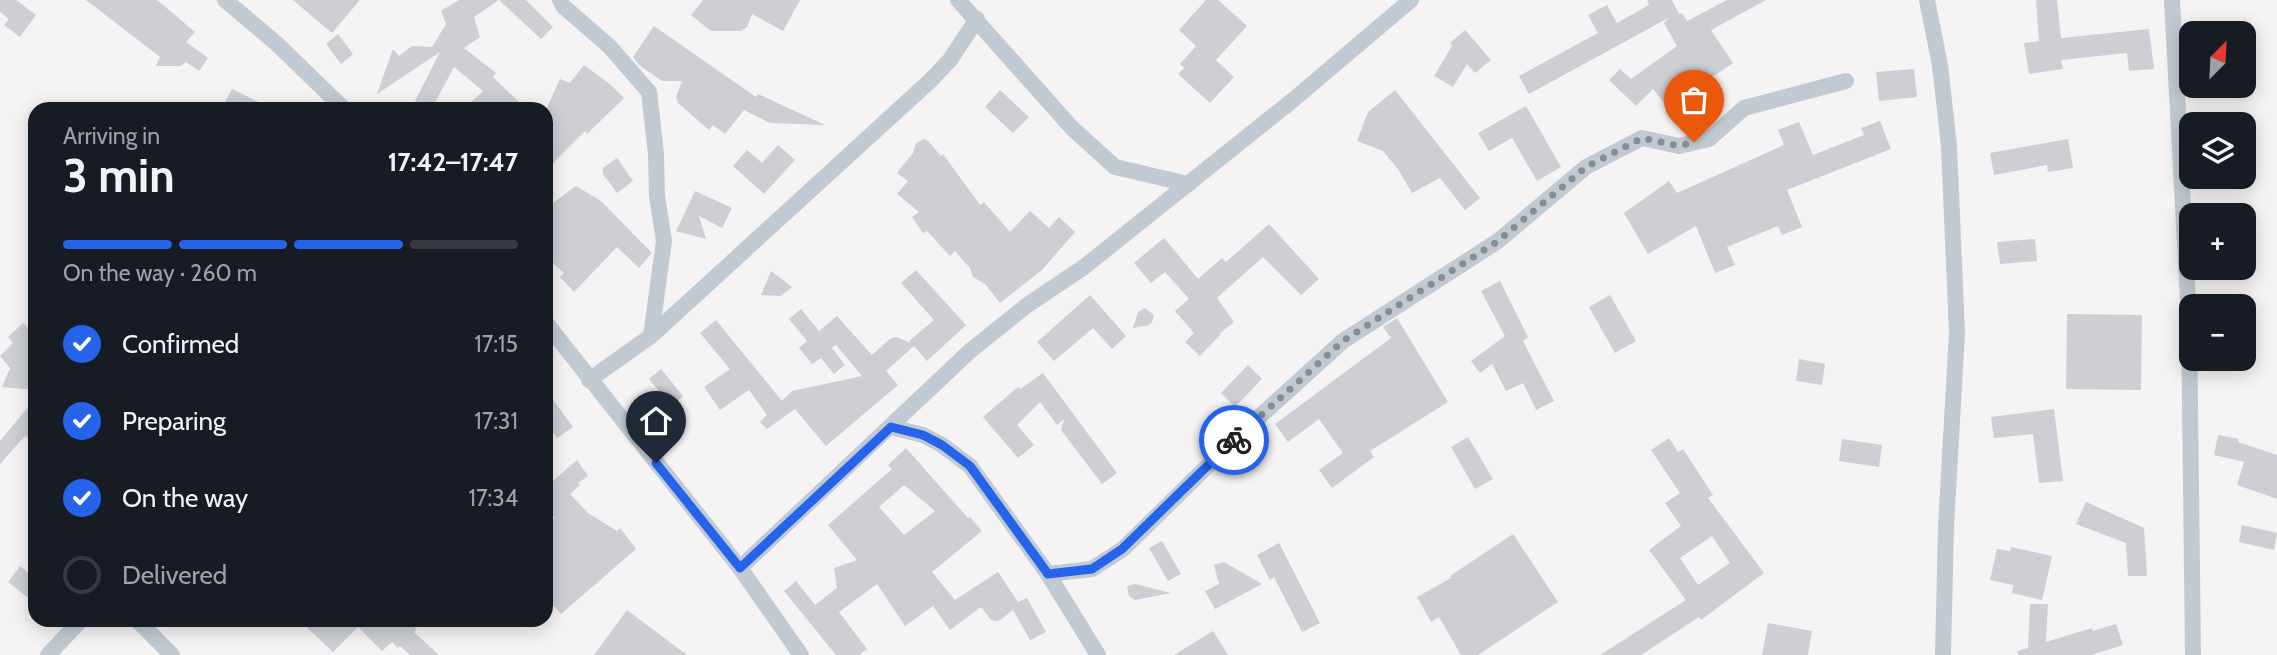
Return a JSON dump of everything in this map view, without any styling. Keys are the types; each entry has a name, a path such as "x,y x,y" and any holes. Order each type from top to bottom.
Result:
{"street":[{"path":"225,0 277,44 337,102"},
{"path":"560,0 563,6 611,47 649,92 656,154 657,196 664,241 651,336"},
{"path":"958,0 1072,128 1115,167 1188,184"},
{"path":"740,568 970,351 1026,306 1084,267 1293,100 1411,0"},
{"path":"1927,0 1940,65 1949,146 1957,333 1945,526 1943,655"},
{"path":"2172,0 2189,319 2193,655"},
{"path":"589,380 651,336 931,80 950,60 976,19"},
{"path":"1048,574 1092,569 1122,549 1237,437 1343,341 1498,241 1586,167 1642,138 1679,146 1709,139 1744,108 1846,81"},
{"path":"553,332 740,568 801,655"},
{"path":"891,427 923,435 942,445 970,466 1048,574 1098,655"},
{"path":"48,655 74,627"},
{"path":"144,627 172,655"}],"building":[{"path":"0,0 16,0 36,15 20,37 4,25 9,19 0,12"},
{"path":"86,0 157,0 195,32 186,42 208,58 199,71 186,62 181,66 156,66 160,57"},
{"path":"293,0 360,0 332,33"},
{"path":"459,0 499,0 474,17 480,37 464,48 496,73 493,77 519,102 471,102 483,91 454,67 435,102 415,101 440,52 377,94 393,49 399,56 412,46 432,47 446,24 441,11"},
{"path":"499,0 526,0 553,27 541,39"},
{"path":"703,0 800,0 783,31 752,14 747,27 741,31 711,31 691,15"},
{"path":"1206,0 1218,0 1247,26 1216,60 1234,77 1210,103 1178,74 1184,68 1180,64 1196,46 1179,30"},
{"path":"1647,0 1672,0 1679,14 1682,13 1687,21 1727,0 1766,0 1711,30 1733,63 1691,91 1695,96 1680,107 1676,102 1668,108 1653,89 1636,106 1609,80 1620,69 1631,79 1677,46 1664,23 1670,17 1529,94 1519,76 1598,33 1588,15 1607,5 1617,23 1649,5"},
{"path":"2036,0 2057,0 2061,38 2149,29 2154,69 2129,71 2127,53 2061,60 2063,69 2029,74 2024,43 2039,41"},
{"path":"654,26 756,97 758,94 825,125 770,123 744,110 725,134 713,125 709,130 678,103 676,97 682,81 662,81 639,65 633,57"},
{"path":"1465,30 1491,60 1475,73 1467,64 1453,87 1434,76 1452,46 1450,43"},
{"path":"338,34 353,54 341,64 326,44"},
{"path":"584,65 624,98 553,163 553,102 550,102 560,79 570,83"},
{"path":"1914,69 1917,97 1879,101 1876,72"},
{"path":"232,89 259,102 225,102"},
{"path":"1000,90 1029,117 1013,133 985,107"},
{"path":"1395,90 1480,198 1465,210 1440,178 1412,193 1398,169 1383,151 1357,141 1368,112"},
{"path":"1526,106 1561,167 1537,181 1512,138 1489,151 1478,133"},
{"path":"1880,121 1891,149 1787,190 1802,227 1782,235 1778,226 1727,247 1735,265 1715,273 1696,226 1648,254 1624,213 1669,181 1677,193 1784,145 1778,130 1799,122 1813,155 1864,135 1861,128"},
{"path":"924,139 941,156 943,154 980,205 984,202 1010,232 1030,211 1049,228 1059,217 1075,232 1042,270 1000,303 985,284 973,277 970,268 955,251 950,256 927,231 923,233 912,217 919,212 897,194 908,181 897,173 913,153 916,143"},
{"path":"2068,139 2073,168 2048,172 2047,165 1994,175 1990,153"},
{"path":"778,145 795,160 764,194 733,166 747,150 762,163"},
{"path":"617,158 633,181 617,193 603,174 603,168"},
{"path":"576,186 601,201 652,253 639,268 617,247 574,292 560,277 564,273 553,263 553,203"},
{"path":"695,191 732,208 722,228 699,216 706,239 676,231"},
{"path":"1269,224 1319,279 1301,295 1263,257 1217,298 1234,322 1219,334 1200,356 1185,342 1194,333 1175,311 1189,299 1165,272 1151,283 1134,263 1164,238 1198,279 1222,258 1226,262"},
{"path":"2035,239 2037,261 2000,264 1997,242"},
{"path":"916,270 966,325 927,361 914,346 886,371 898,385 826,446 795,409 767,429 760,422 767,415 749,390 720,410 704,387 730,369 700,333 716,320 782,401 792,391 862,376 836,345 832,348 845,365 834,374 821,358 812,364 799,348 807,341 789,319 801,309 819,331 837,316 872,355 896,337 911,343 909,341 934,320 901,283"},
{"path":"771,271 792,287 781,296 761,295"},
{"path":"1500,281 1528,337 1523,341 1554,401 1536,410 1523,383 1506,391 1492,364 1480,373 1471,361 1505,336 1481,291"},
{"path":"1090,295 1126,336 1112,349 1093,328 1054,361 1037,342"},
{"path":"1610,295 1636,341 1615,353 1589,307"},
{"path":"1145,308 1154,315 1152,322 1133,328 1138,312"},
{"path":"2067,314 2142,315 2141,390 2066,389"},
{"path":"1397,318 1448,402 1370,451 1374,457 1332,488 1319,470 1343,453 1319,419 1288,442 1275,424 1391,338 1383,327"},
{"path":"23,323 28,328 28,389 2,387 10,368 0,356 13,343 8,337"},
{"path":"1799,359 1825,364 1822,385 1796,381"},
{"path":"1248,365 1262,379 1235,407 1221,393"},
{"path":"661,369 683,396 671,406 649,379"},
{"path":"1043,373 1117,473 1102,484 1061,430 1064,419 1057,425 1040,402 1017,425 1034,445 1018,458 983,417 1018,387 1020,389"},
{"path":"553,400 573,427 557,438 553,433"},
{"path":"28,407 28,439 25,436 0,464 0,441"},
{"path":"2054,409 2063,481 2039,483 2033,434 1994,438 1991,417"},
{"path":"2218,435 2239,439 2238,442 2277,455 2277,499 2237,485 2244,462 2214,455"},
{"path":"1468,437 1493,479 1475,489 1451,447"},
{"path":"1669,438 1678,452 1683,449 1713,495 1708,498 1764,573 1701,620 1699,617 1641,655 1600,655 1686,600 1649,550 1681,526 1665,503 1680,493 1651,450","holes":["1712,536 1730,563 1698,585 1680,558"]},
{"path":"1842,439 1882,445 1879,467 1839,461"},
{"path":"906,448 982,531 932,572 955,600 998,572 1018,602 1027,598 1046,632 1030,640 1013,610 996,621 991,620 981,607 950,630 933,606 905,626 877,584 839,612 867,649 859,655 836,655 784,591 796,581 815,605 837,588 834,568 857,560 828,525 892,469 888,465","holes":["904,485 935,511 904,535 879,507"]},
{"path":"577,460 588,476 578,483 580,485 570,494 588,513 617,531 620,528 636,549 561,614 553,605 553,481"},
{"path":"2086,502 2144,528 2147,576 2128,576 2126,543 2076,524"},
{"path":"2242,525 2277,533 2274,550 2239,542"},
{"path":"1513,534 1558,602 1478,655 1461,655 1439,617 1431,622 1417,597 1451,578 1450,576"},
{"path":"1162,541 1181,574 1168,581 1149,548"},
{"path":"1279,543 1320,623 1302,632 1274,577 1270,580 1257,555"},
{"path":"2011,547 2052,556 2042,600 2012,593 2013,585 1990,580 1997,549 2010,551"},
{"path":"1224,562 1262,584 1215,609 1205,591 1219,584 1214,565"},
{"path":"20,566 28,572 28,598 8,582"},
{"path":"1136,584 1171,593 1135,600 1129,596 1127,586"},
{"path":"2030,604 2048,604 2046,642 2092,628 2093,631 2116,624 2123,645 2091,655 2018,655 2017,651 2028,648"},
{"path":"627,610 687,655 594,655"},
{"path":"1768,623 1812,631 1808,655 1762,655"},
{"path":"306,627 358,627 333,652"},
{"path":"358,627 415,627 417,629 414,632 439,655 410,655 392,642 382,651"},
{"path":"1213,631 1228,655 1174,655"}],"way so far":[{"path":"1234,440 1343,341 1498,241 1586,167 1642,138 1679,146 1694,142"}],"route":[{"path":"656,463 740,568 891,427 923,435 942,445 970,466 1048,574 1092,569 1122,549 1234,440"}]}
